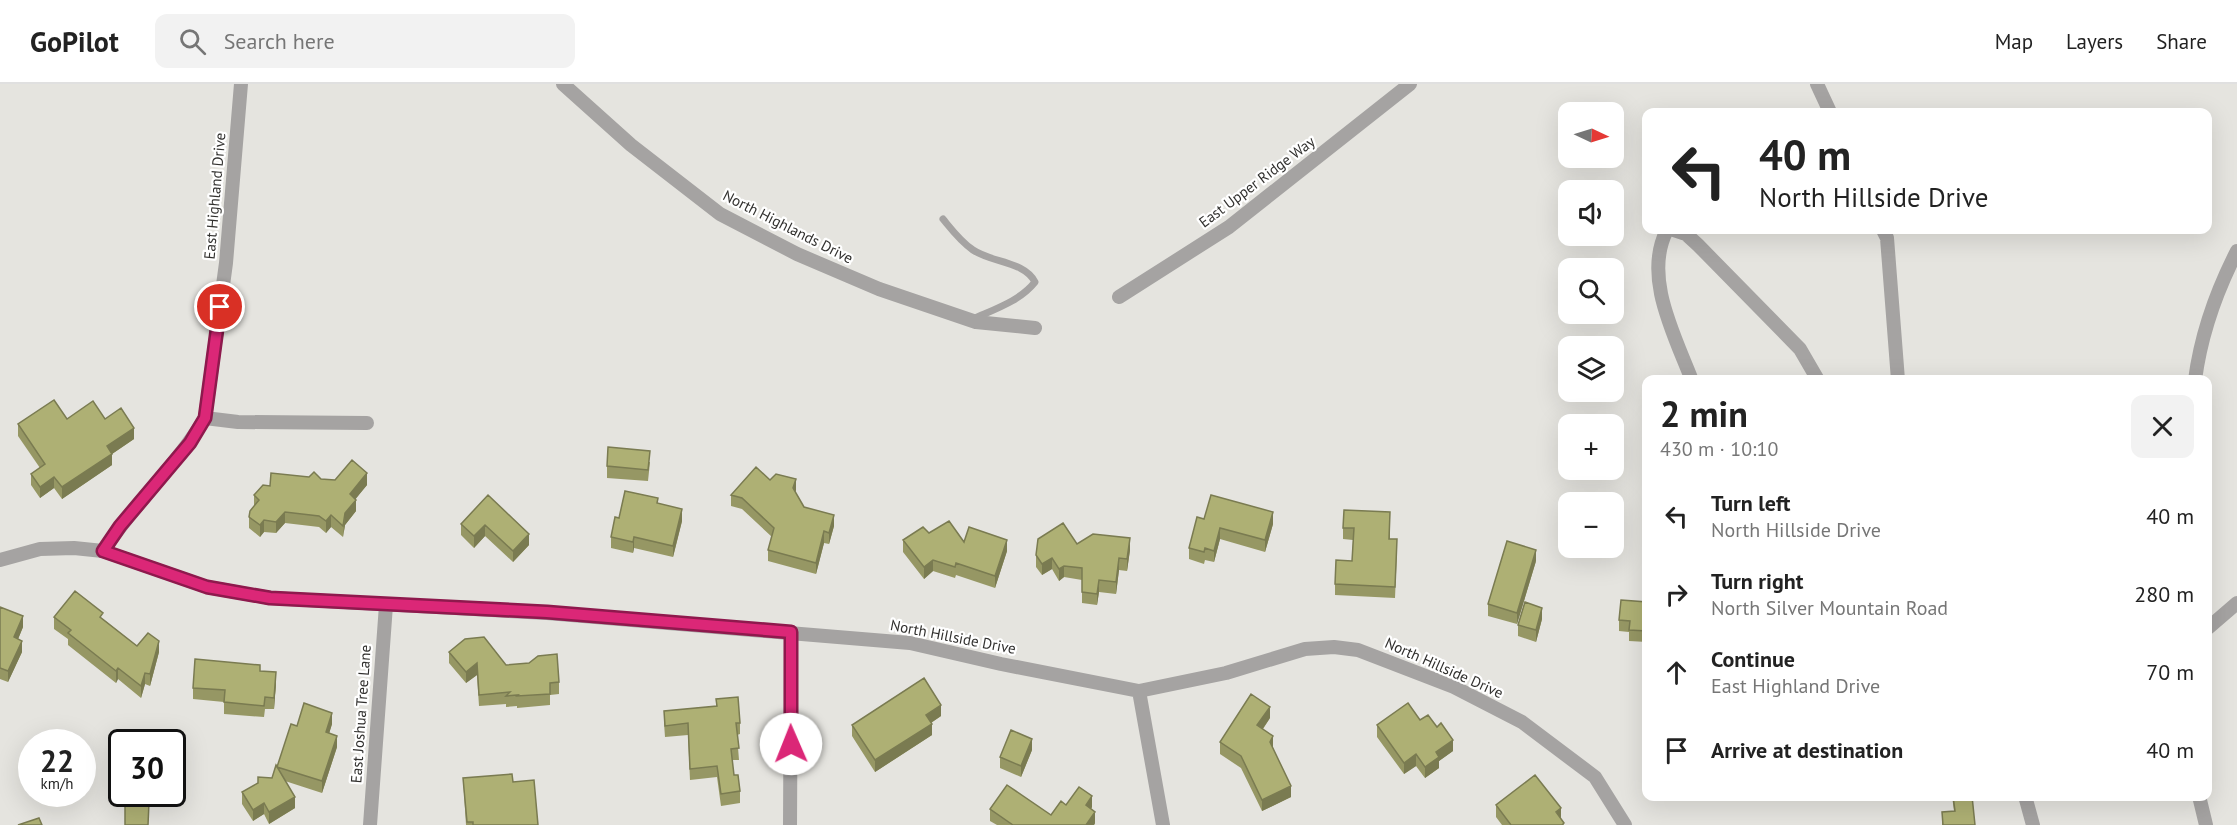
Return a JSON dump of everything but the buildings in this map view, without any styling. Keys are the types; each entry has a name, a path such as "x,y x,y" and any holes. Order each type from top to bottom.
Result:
{"street":[{"name":"East Highland Drive","path":"205,418 226,263 241,84"},
{"name":"North Highlands Drive","path":"563,84 631,145 720,214 797,254 879,289 971,320 1035,328"},
{"name":"East Upper Ridge Way","path":"1119,297 1229,227 1410,84"},
{"path":"1817,84 1828,108"},
{"path":"1665,234 1661,241 1658,271 1666,311 1689,375"},
{"path":"1686,234 1800,349 1815,375"},
{"path":"1885,234 1898,375"},
{"path":"2196,375 2199,350 2221,283 2237,251"},
{"path":"103,551 120,526 190,443 205,418 238,422 367,423"},
{"name":"North Hillside Drive","path":"0,560 40,549 103,551 207,587 243,594 386,605 547,612 924,645 1001,664 1139,691 1226,673 1305,650 1334,647 1358,650 1454,687 1522,722 1594,777 1625,825"},
{"path":"2212,625 2237,603"},
{"name":"East Joshua Tree Lane","path":"370,825 386,605"},
{"path":"790,825 791,632"},
{"path":"1139,691 1163,825"},
{"path":"2026,801 2033,825"},
{"path":"2200,801 2206,825"}],"lane":[{"path":"943,219 958,238 973,250 990,259 1031,274 1035,282 1028,291 1010,303 971,320"}],"route":[{"path":"220,307 205,418 190,443 120,526 103,551 207,587 270,598 331,603 547,612 791,632 791,744"}]}
